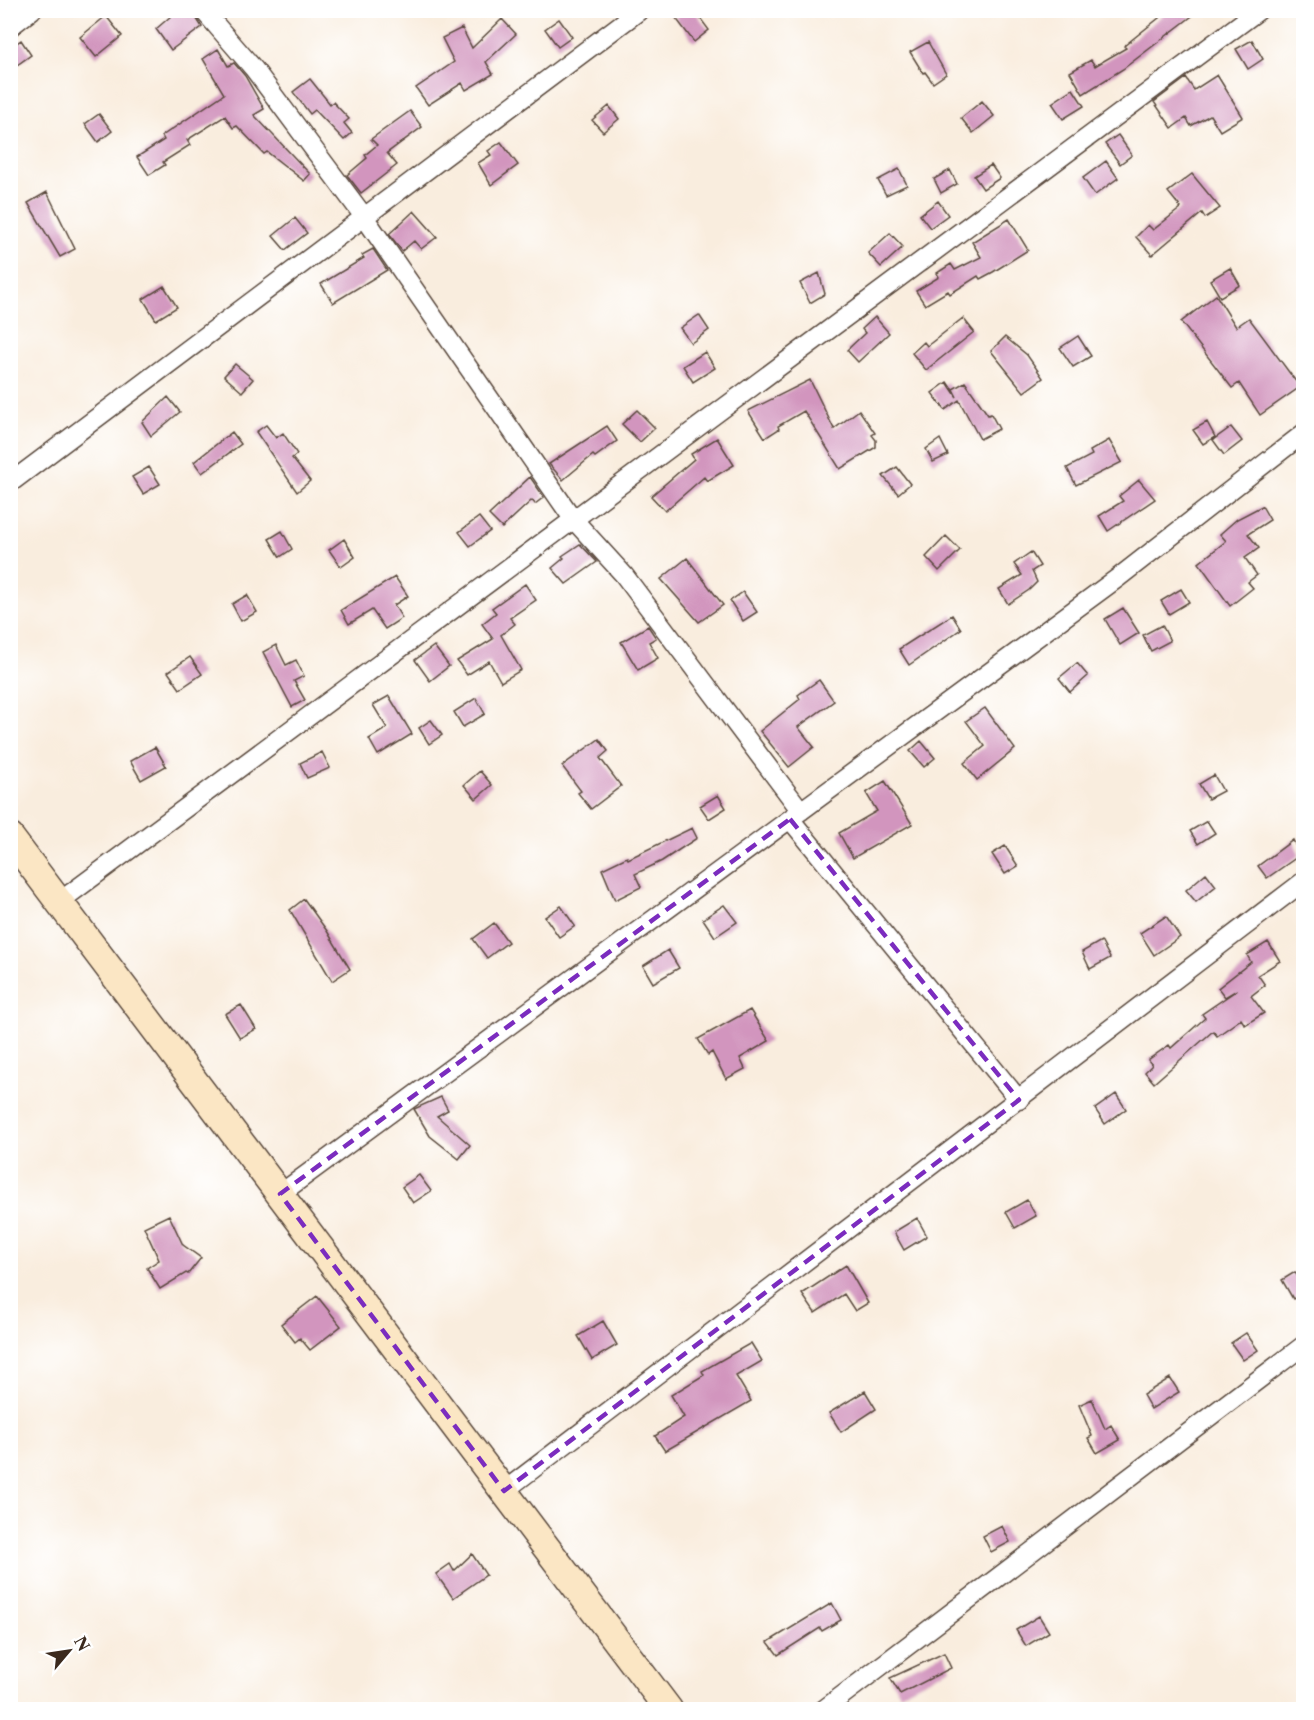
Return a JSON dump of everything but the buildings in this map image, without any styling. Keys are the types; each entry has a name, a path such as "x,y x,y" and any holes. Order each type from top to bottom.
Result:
{"main road":[{"path":"10,837 669,1710"}],"street":[{"path":"10,27 32,10"},
{"path":"203,10 254,69 365,218 573,519 624,575 796,815 1019,1100"},
{"path":"10,483 640,10"},
{"path":"59,902 1259,10"},
{"path":"280,1194 1119,577 1304,433"},
{"path":"504,1491 1304,881"},
{"path":"823,1710 1304,1345"}],"highlighted area":[{"path":"790,819 1019,1100 504,1491 280,1194"}]}
